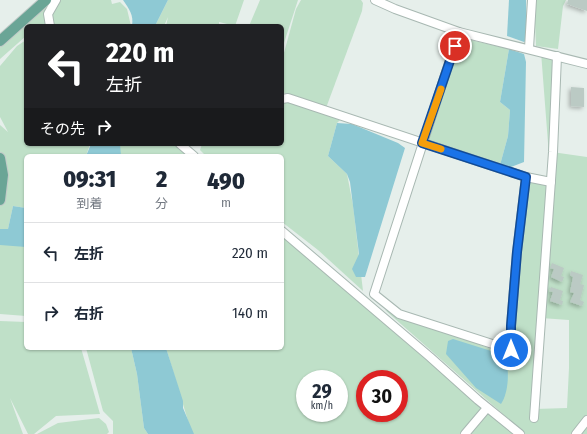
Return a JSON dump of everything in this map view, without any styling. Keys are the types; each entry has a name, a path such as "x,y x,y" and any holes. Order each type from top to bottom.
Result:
{"main road":[{"path":"0,41 46,0"},
{"path":"0,158 3,175 0,200"}],"street":[{"path":"50,24 48,14 56,0"},
{"path":"375,0 395,9 459,32 529,48 587,64"},
{"path":"529,48 532,0"},
{"path":"459,32 374,294 399,314 511,350 511,326 517,252 526,177"},
{"path":"534,418 551,182 556,56"},
{"path":"284,99 288,98 526,177 551,182"},
{"path":"182,146 192,154"},
{"path":"284,233 430,357 487,408 520,434"},
{"path":"465,434 487,408"},
{"path":"576,434 587,420"}],"green space":[{"path":"46,0 111,0 112,4 120,2 127,9 131,24 52,24 50,21 50,24 24,24 24,38 0,59 0,42"},
{"path":"168,0 244,0 236,24 219,22 219,24 166,24 168,17 165,24 156,24"},
{"path":"260,0 298,0 284,43 284,24 250,24"},
{"path":"301,0 361,0 363,3 362,11 326,108 284,93 284,53 296,9"},
{"path":"534,0 566,0 563,6 558,49 536,46"},
{"path":"458,37 509,49 500,102 510,110 508,136 500,165 422,143"},
{"path":"24,41 24,146 89,146 87,154 24,154 24,208 13,206 8,229 0,229 0,125 8,132 0,117 0,66 17,46"},
{"path":"541,52 557,56 552,152 587,157 587,434 192,434 167,350 284,350 284,234 427,361 489,408 521,430 385,310 416,319 508,356 513,353 526,177 551,182","holes":["541,318 569,320 567,408 535,409"]},
{"path":"284,100 343,117 337,123 328,156 347,174 353,205 363,291 318,250 284,224 284,154 204,154 200,150 201,146 284,146"},
{"path":"119,146 181,146 190,154 119,154"},
{"path":"24,242 24,316 0,314 0,245"},
{"path":"0,321 24,322 24,350 82,350 100,414 56,416 34,434 28,434 10,398 23,434 0,434"},
{"path":"87,350 131,350 137,374 144,428 148,434 113,434 113,421 103,411"},
{"path":"99,418 106,424 109,432 107,434 37,434 58,423"}],"water":[{"path":"123,0 168,0 156,24 132,24 132,15"},
{"path":"509,0 526,0 527,40 524,42 507,36"},
{"path":"509,49 524,54 526,62 524,162 511,167 500,165 508,136 510,110 500,102"},
{"path":"337,123 352,124 398,143 405,148 365,277 356,277 352,269 359,254 350,182 347,174 328,156"},
{"path":"90,146 120,146 121,154 87,154"},
{"path":"13,206 24,208 24,247 0,245 0,229 8,229"},
{"path":"453,339 504,355 507,366 508,380 506,393 501,404 476,388 446,354 448,341"},
{"path":"131,350 167,350 183,401 183,408 194,434 148,434 144,428 137,374"}],"building":[{"path":"568,0 587,0 587,11 567,4"},
{"path":"571,87 584,88 584,107 571,106"},
{"path":"552,263 564,268 561,276 564,277 562,282 551,277 554,269 550,268"},
{"path":"571,271 583,275 580,284 584,285 580,300 584,302 582,306 570,302 574,293 570,292 573,277 570,275"},
{"path":"551,287 563,291 560,300 563,301 562,305 550,301 553,292 549,291"}],"slow traffic":[{"path":"441,89 422,143 441,149"}],"route":[{"path":"455,46 422,143 526,177 517,252 511,326 511,350"}]}
